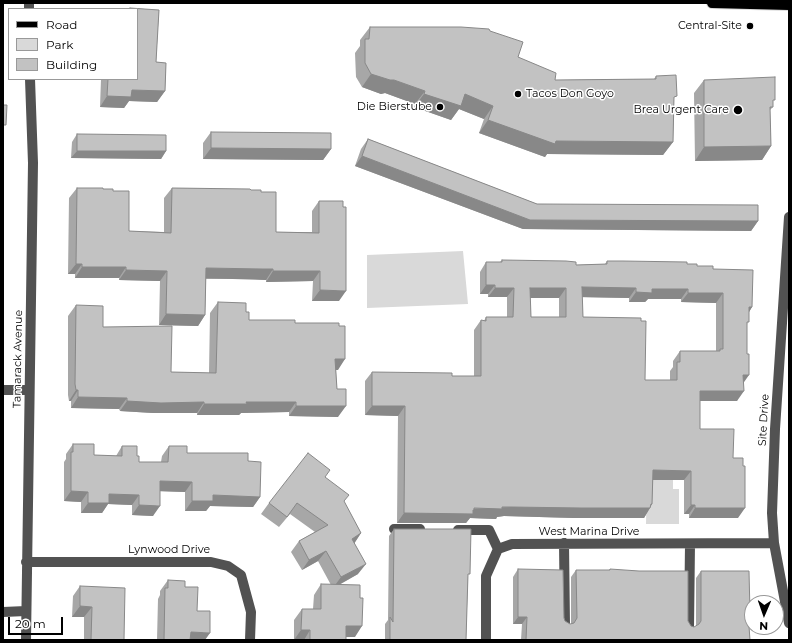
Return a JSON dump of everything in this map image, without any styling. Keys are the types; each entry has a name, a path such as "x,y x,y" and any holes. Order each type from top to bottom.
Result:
{"main road":[{"path":"712,3 789,6"}],"street":[{"name":"Tamarack Avenue","path":"26,640 33,162 30,80"},
{"name":"Site Drive","path":"789,217 775,429 772,513 774,543 789,623"},
{"path":"3,390 29,390"},
{"path":"394,529 434,529"},
{"path":"449,530 489,530 498,549 486,576 486,640"},
{"path":"564,543 565,625"},
{"name":"West Marina Drive","path":"498,549 512,544 774,543"},
{"path":"689,628 690,544"},
{"name":"Lynwood Drive","path":"26,562 212,562 228,566 241,575 251,612 250,640"},
{"path":"3,612 26,611"}],"green space":[{"path":"463,251 468,304 367,308 367,255"},
{"path":"654,461 673,462 673,489 679,489 679,524 646,524 647,481 653,481"}],"building":[{"path":"138,9 159,10 156,62 166,63 165,91 132,90 131,97 107,96 108,80 138,80"},
{"path":"370,27 461,27 489,29 490,31 523,42 518,57 556,73 555,80 656,79 656,76 676,75 677,96 674,97 673,142 556,141 555,144 488,120 493,106 465,94 461,106 424,94 425,91 371,74 365,63 365,39 369,39"},
{"path":"775,77 775,100 773,100 773,107 770,107 771,146 704,147 704,80"},
{"path":"3,105 7,105 6,125 3,125"},
{"path":"211,132 331,133 331,149 211,148"},
{"path":"77,134 166,135 166,151 77,151"},
{"path":"368,139 537,204 758,205 758,221 530,220 362,156"},
{"path":"77,188 103,188 113,189 113,191 129,191 129,231 171,233 172,188 250,189 261,190 261,192 276,192 276,232 319,233 319,201 343,201 343,207 346,207 346,291 320,290 320,271 273,271 273,269 206,268 205,315 166,314 167,271 126,270 126,267 82,267 82,264 76,264"},
{"path":"502,260 566,261 576,262 576,265 607,264 607,261 687,262 687,264 697,264 697,266 713,266 713,269 753,270 752,307 749,307 749,322 747,322 747,354 749,354 749,375 743,375 744,391 700,391 700,429 734,429 733,458 743,458 743,466 745,466 745,508 695,508 695,505 691,505 691,471 653,470 652,504 650,508 502,507 502,509 474,508 473,514 404,513 405,406 372,406 372,372 452,373 452,376 481,376 481,320 486,321 486,317 513,317 514,288 495,288 495,285 486,285 486,262 502,262","holes":["582,287 636,288 636,292 652,293 652,289 688,289 688,293 723,293 723,349 720,349 720,351 680,351 680,362 677,362 677,380 645,380 646,321 641,321 641,318 583,317","530,288 566,288 566,317 531,317"]},
{"path":"218,302 246,303 246,312 249,312 249,320 295,320 295,323 339,323 339,326 345,326 345,359 335,359 337,389 346,389 346,406 296,406 296,402 246,402 247,404 204,404 204,402 161,403 127,401 127,398 78,397 78,390 76,390 75,384 76,305 103,306 103,327 172,326 171,372 216,373"},
{"path":"73,444 94,444 94,455 122,456 122,446 137,446 137,456 139,456 139,462 168,462 169,446 187,446 187,453 248,453 248,461 261,462 260,497 213,495 213,501 192,501 192,482 160,481 160,506 139,505 139,495 109,494 109,503 88,503 88,492 71,491 71,452 73,452"},
{"path":"308,453 330,470 325,477 349,495 344,501 361,533 352,539 366,564 341,577 326,551 309,560 299,541 328,525 297,503 287,517 269,503"},
{"path":"394,529 471,529 466,640 390,640 390,617 393,622"},
{"path":"518,569 563,570 564,618 565,621 570,624 574,623 577,618 576,570 610,569 639,571 688,571 688,621 691,626 694,627 701,621 701,571 749,571 750,595 744,595 744,635 750,635 750,640 526,640 527,617 518,617"},
{"path":"168,580 185,581 185,587 198,587 197,611 210,611 210,633 191,632 190,640 164,640 165,588 168,588"},
{"path":"321,584 360,585 360,598 363,598 362,626 346,626 346,640 310,640 310,630 301,630 302,609 321,609"},
{"path":"80,586 125,588 124,640 91,640 92,607 80,606"}],"place":[{"name":"Central-Site","path":"750,26"},
{"name":"Tacos Don Goyo","path":"518,94"},
{"name":"Die Bierstube","path":"440,107"},
{"name":"Brea Urgent Care","path":"738,110"}]}
